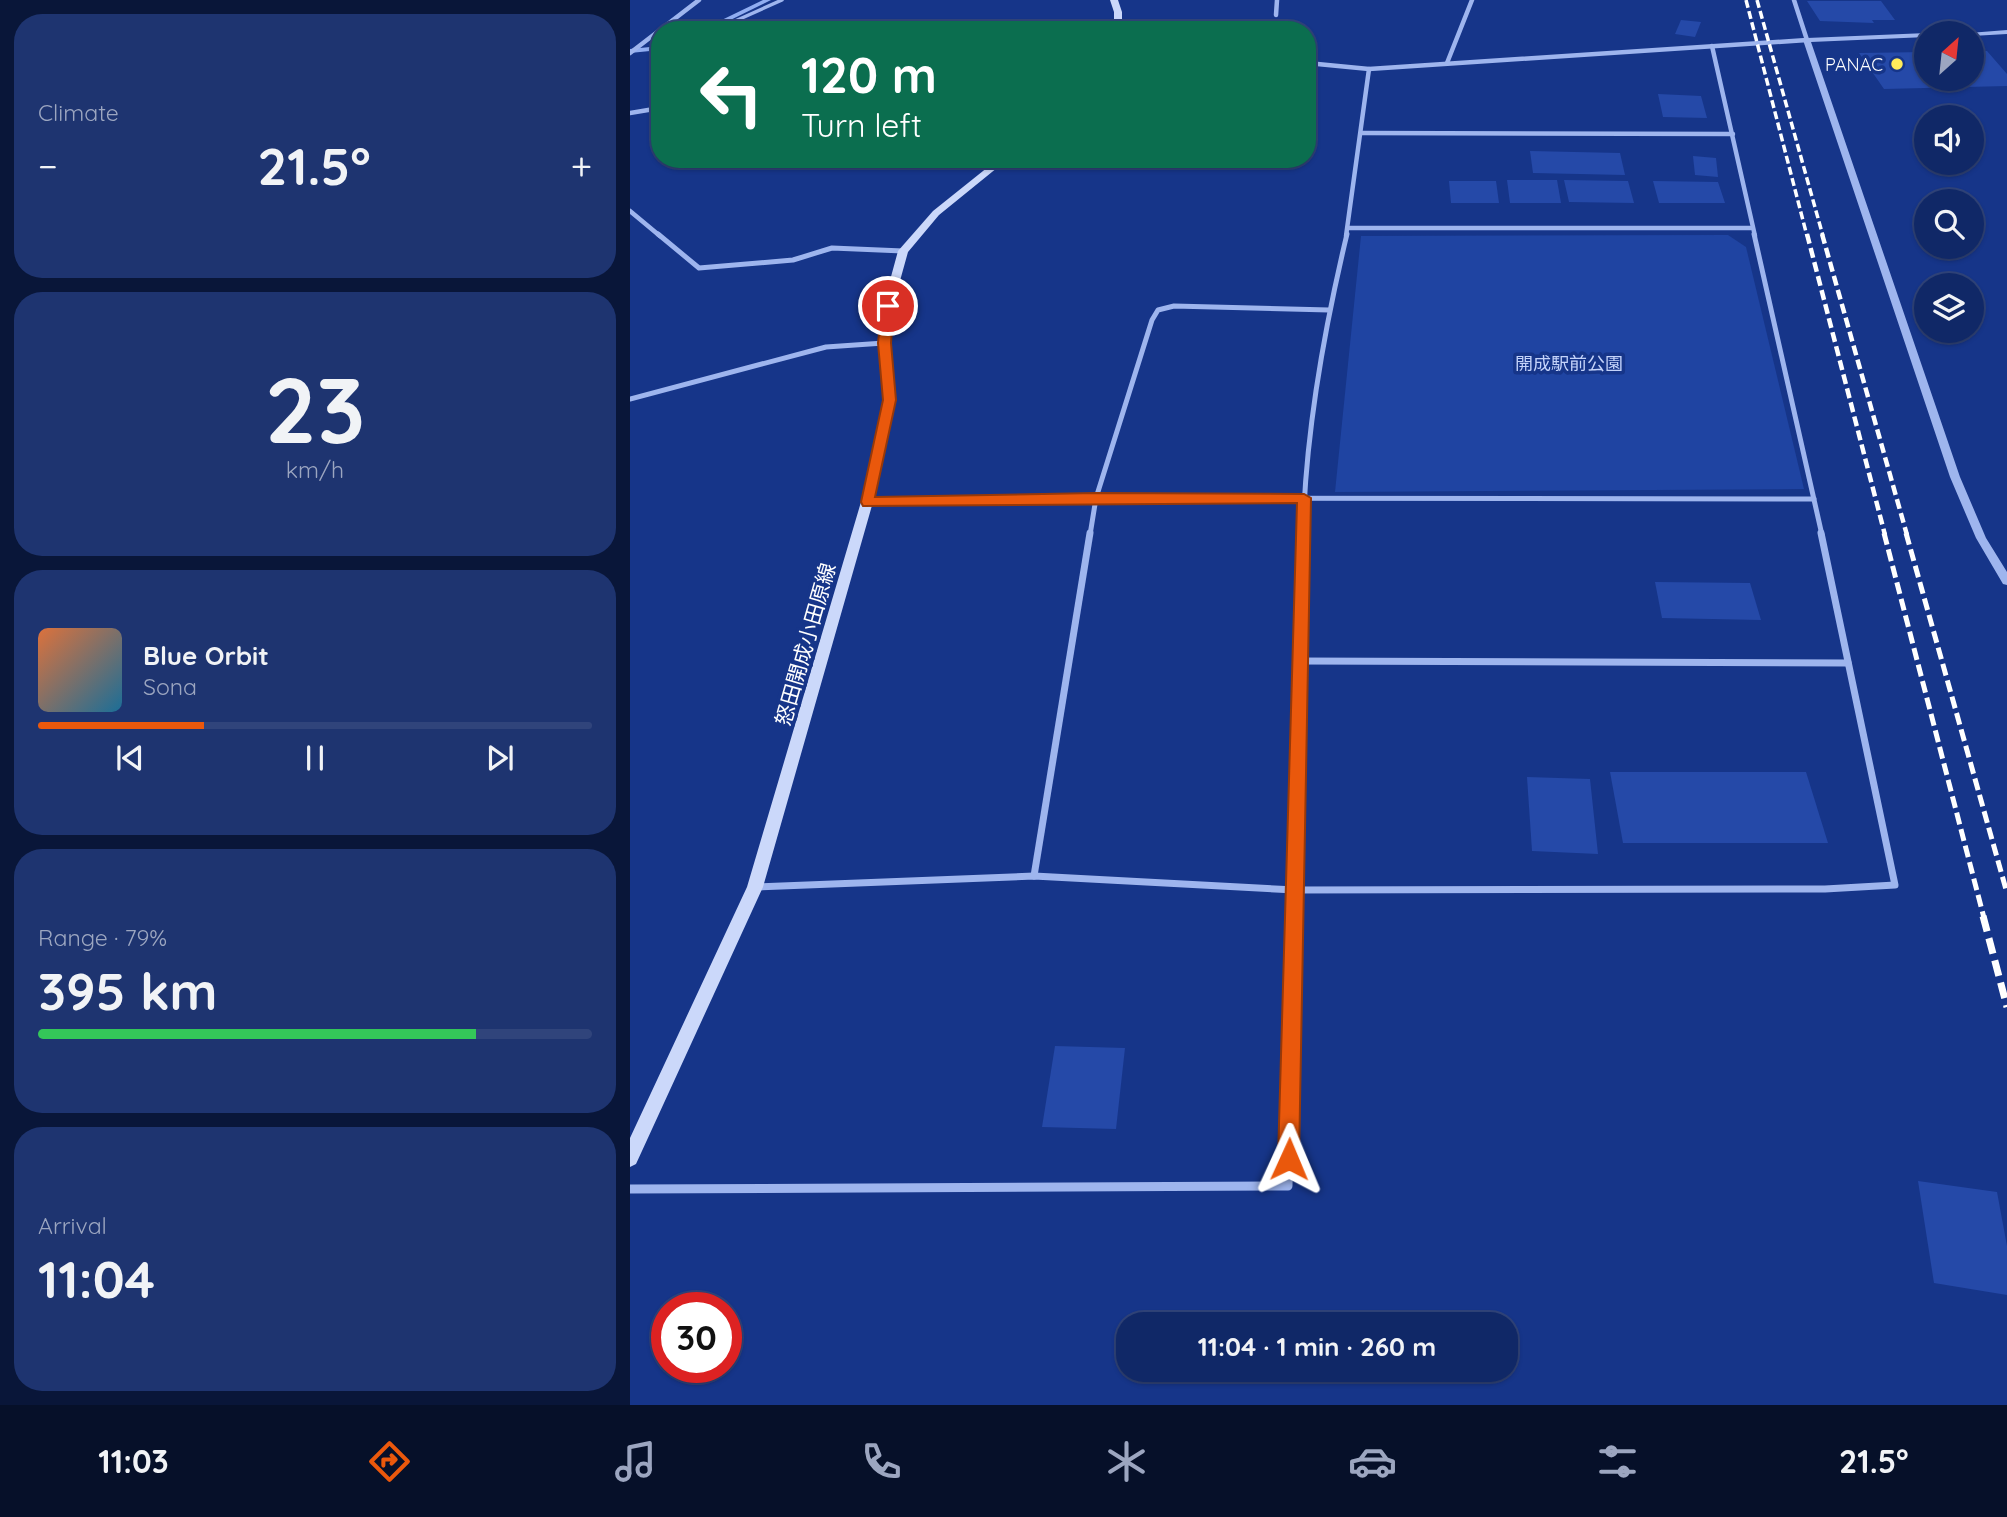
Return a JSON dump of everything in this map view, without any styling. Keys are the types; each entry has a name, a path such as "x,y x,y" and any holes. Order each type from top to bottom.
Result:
{"main road":[{"path":"1114,0 1118,21"},
{"name":"怒田開成小田原線","path":"630,1158 755,887 867,502 889,400 884,343 888,306 903,251 936,214 993,168"}],"street":[{"path":"672,21 699,0"},
{"path":"1276,15 1277,0"},
{"path":"1447,63 1472,0"},
{"path":"1794,0 1955,477 1981,538 2007,581"},
{"path":"1984,33 2007,32"},
{"path":"1316,64 1369,69 1807,40 1914,36"},
{"path":"630,53 651,37"},
{"path":"755,887 1034,876 1295,890 1825,889 1895,885 1814,499 1751,228 1713,46"},
{"path":"630,1189 1288,1186 1304,498 1329,310 1348,228 1369,69"},
{"path":"630,113 651,110"},
{"path":"1361,133 1733,134"},
{"path":"630,211 699,268 793,260 832,248 903,251"},
{"path":"1348,228 1751,228"},
{"path":"1034,876 1096,498 1152,320 1158,310 1174,306 1329,310"},
{"path":"630,399 826,347 884,343"},
{"path":"867,502 1096,498 1814,499"},
{"path":"1299,661 1848,663"}],"lane":[{"path":"735,21 782,0"}],"green space":[{"name":"開成駅前公園","path":"1728,235 1746,247 1804,489 1335,492 1361,236"}],"building":[{"path":"1807,1 1881,1 1895,20 1872,20 1874,23 1820,21"},
{"path":"1681,20 1701,22 1695,37 1675,34"},
{"name":"PANAC","path":"1984,51 1987,51 2007,74 2007,86 1984,87"},
{"name":"PANAC","path":"1914,52 1914,88 1884,89 1859,53"},
{"path":"1658,94 1701,96 1707,118 1663,117"},
{"path":"1530,151 1620,153 1625,175 1533,173"},
{"path":"1693,156 1716,158 1718,177 1695,175"},
{"path":"1507,180 1557,180 1561,203 1510,203"},
{"path":"1564,180 1628,181 1634,203 1569,202"},
{"path":"1449,181 1496,181 1499,203 1451,203"},
{"path":"1653,181 1718,182 1725,203 1659,203"},
{"path":"1655,582 1750,583 1761,620 1662,618"},
{"path":"1610,772 1806,772 1828,843 1623,843"},
{"path":"1527,777 1590,779 1598,854 1532,851"},
{"path":"1055,1046 1125,1048 1116,1129 1042,1127"},
{"path":"1918,1181 1997,1192 2007,1246 2007,1295 1934,1283"}],"waterway":[{"path":"723,21 768,0"},
{"path":"630,51 651,49"}],"railway":[{"path":"1746,0 1807,236"},
{"path":"1757,0 1823,236"},
{"path":"1807,234 1885,535"},
{"path":"1822,234 1907,535"},
{"path":"1884,533 1984,918"},
{"path":"1906,533 2007,893"},
{"path":"1983,916 2007,1007"}],"place":[{"name":"PANAC","path":"1897,64"}],"route":[{"path":"888,306 884,343 889,400 867,502 1304,498 1289,1159"}]}
